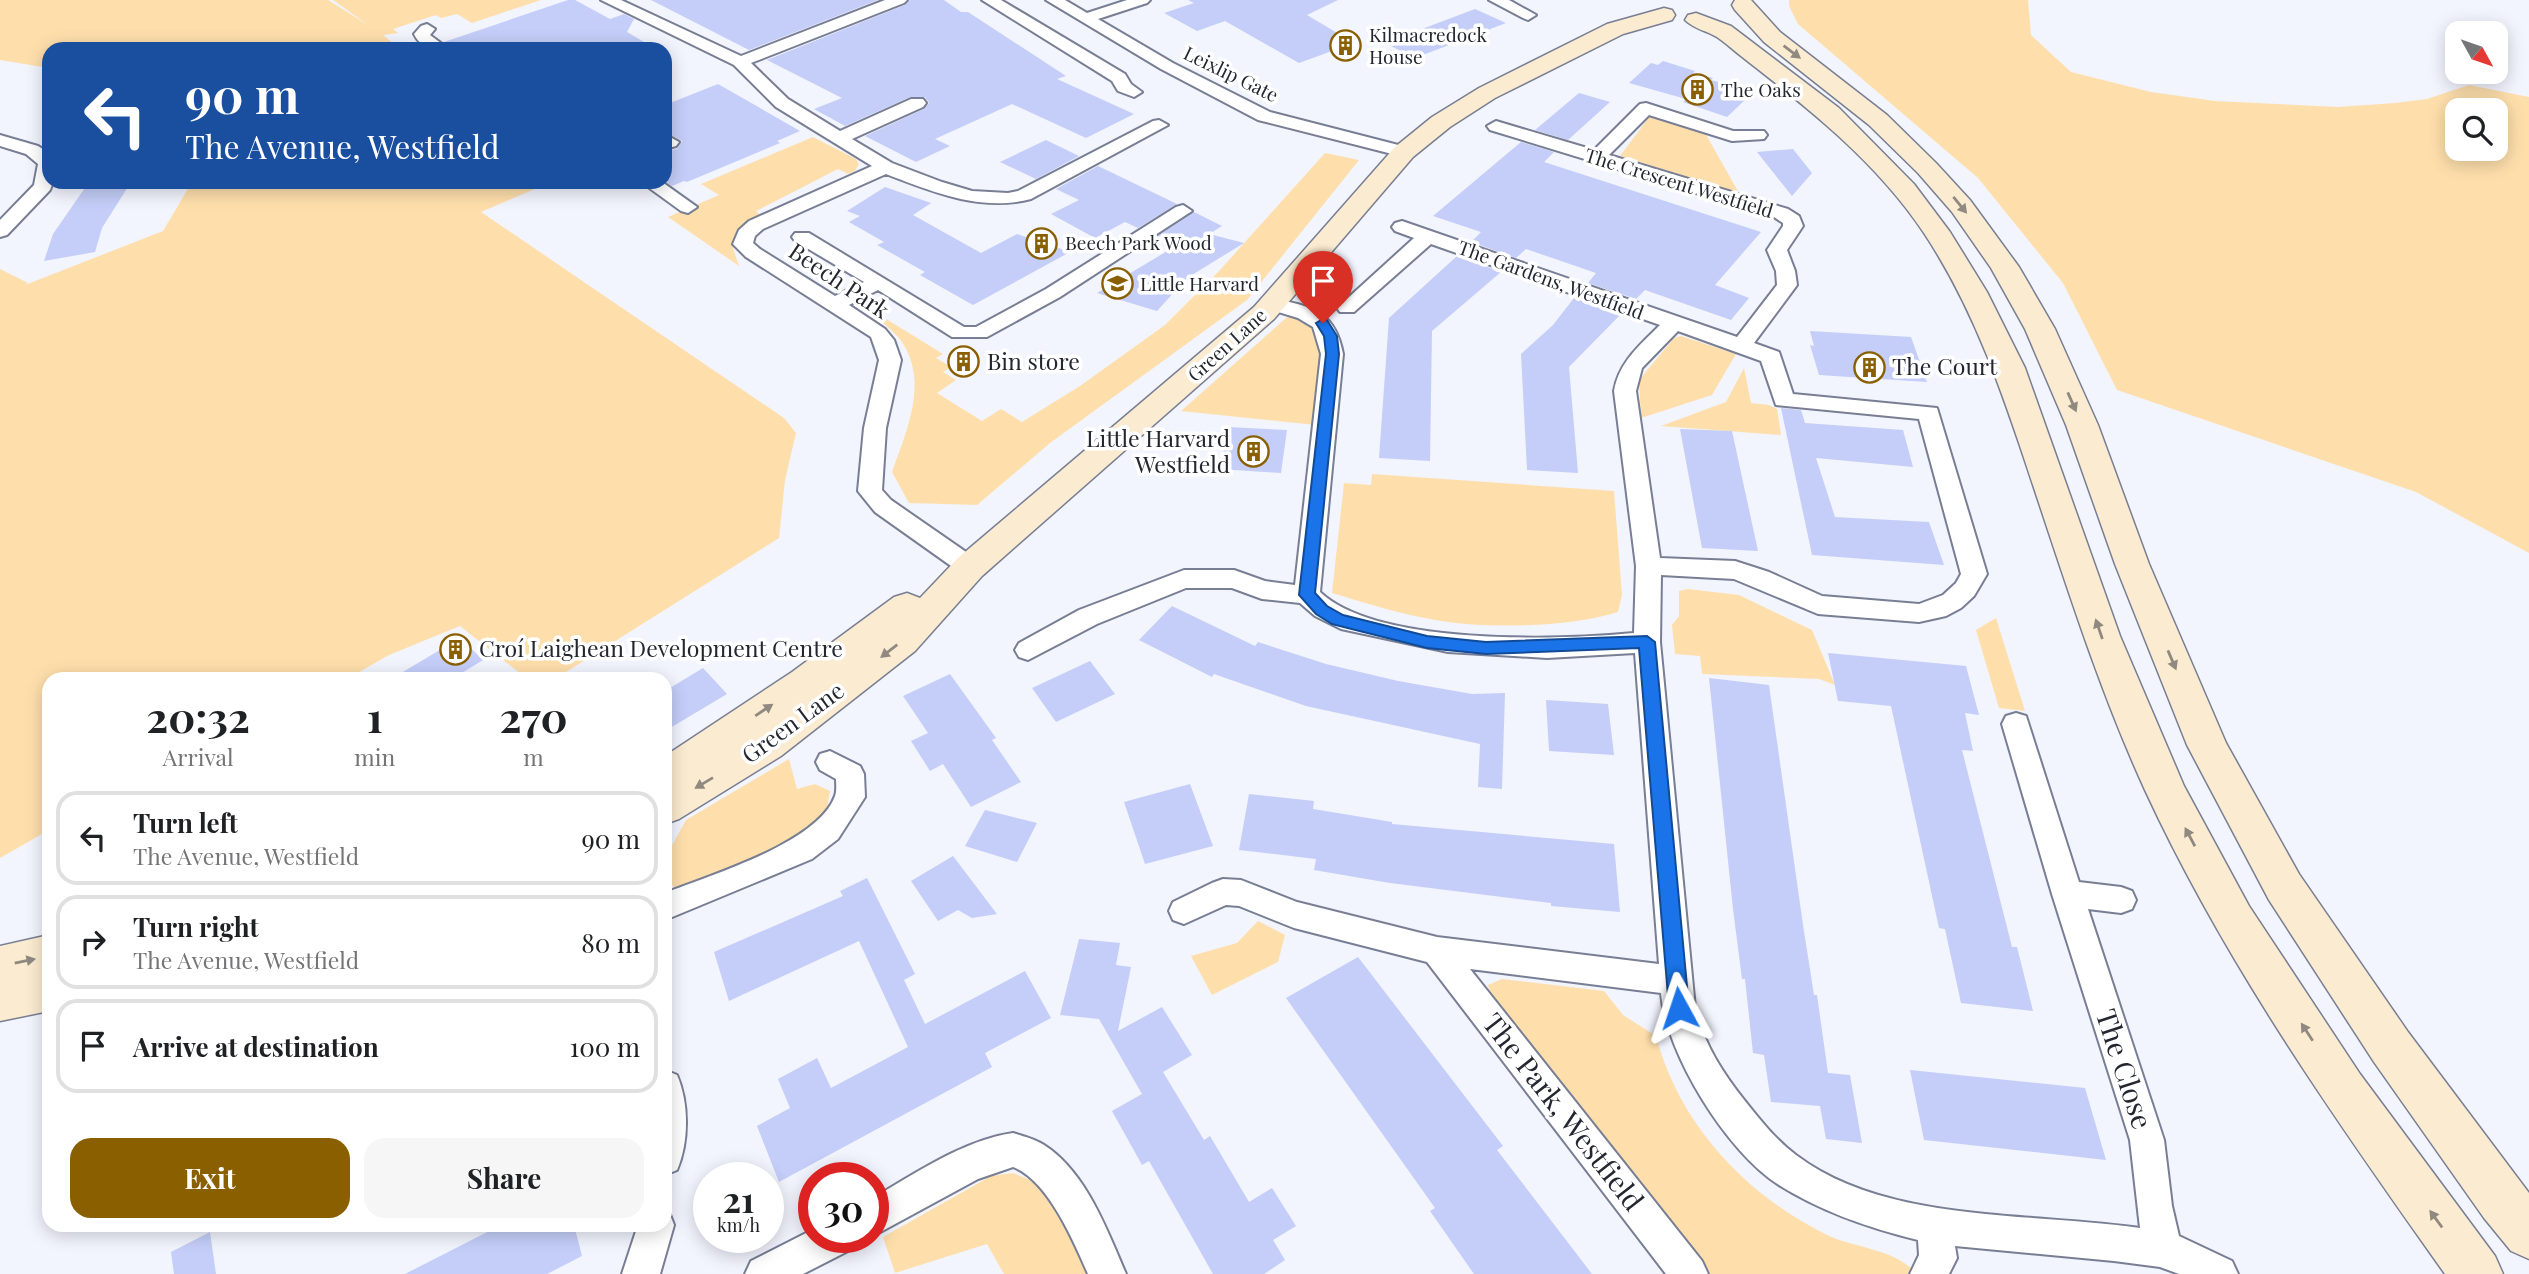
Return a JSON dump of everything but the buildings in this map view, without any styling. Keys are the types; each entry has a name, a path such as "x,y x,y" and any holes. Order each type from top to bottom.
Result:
{"main road":[{"path":"1636,2 1723,31 1830,113 1905,189 1937,232 1973,292 2010,368 2102,636 2165,789 2234,919 2336,1078 2477,1274"},
{"name":"Green Lane","path":"1615,29 1636,2"},
{"path":"1743,3 1772,37 1878,120 1927,168 1961,206 2005,267 2040,330 2082,425 2132,564 2207,745 2277,875 2390,1046 2529,1233"},
{"name":"Green Lane","path":"672,803 767,746 902,641 970,567 1097,455 1192,378 1272,304 1404,152 1441,122 1487,93 1615,29 1680,17 1727,16 1743,3"},
{"name":"Green Lane","path":"672,770 805,682 915,600 970,567"},
{"path":"0,966 42,957"},
{"path":"0,1000 42,992"}],"street":[{"path":"740,62 899,0"},
{"path":"990,0 1119,78 1124,87 1134,92"},
{"name":"Leixlip Gate","path":"1054,0 1167,66 1264,116 1404,152"},
{"path":"1086,18 1142,0"},
{"path":"615,1 684,42 740,62 782,103 886,167 942,188 1000,201 1024,195 1159,125"},
{"path":"1503,3 1527,8"},
{"path":"427,29 422,34 430,42"},
{"path":"839,138 917,103"},
{"path":"1596,158 1646,108 1732,136 1758,135"},
{"name":"The Crescent Westfield","path":"1496,126 1781,213 1792,220 1793,226 1777,250 1779,261 1788,274 1787,285 1741,346"},
{"path":"0,140 33,150 42,157"},
{"name":"Beech Park","path":"886,167 756,225 746,234 745,247 835,304 878,333 883,340 890,360 875,428 870,491 883,506 970,567"},
{"path":"0,229 42,187"},
{"path":"661,189 688,207"},
{"path":"802,237 958,333 980,333 1053,293 1182,211"},
{"name":"The Gardens, Westfield","path":"1402,227 1741,346"},
{"name":"The Gardens, Westfield","path":"1347,308 1428,236"},
{"path":"835,304 879,282"},
{"path":"1272,304 1316,318 1325,324 1331,336 1332,354 1307,595"},
{"name":"The Gardens, Westfield","path":"1647,642 1649,566 1630,426 1623,404 1625,377 1674,323"},
{"path":"1649,566 1735,570 1767,581 1818,605 1919,613 1931,611 1963,595 1974,575 1929,413 1784,400 1772,357 1741,346"},
{"path":"1028,650 1088,617 1184,579 1234,579 1262,590 1307,595 1322,610 1338,620 1427,642 1486,648 1647,642 1676,980 1684,1036 1703,1071 1759,1145 1790,1171 1841,1199 1935,1226 2163,1250 2219,1274"},
{"name":"The Close","path":"2016,724 2067,894 2147,1140 2154,1206 2163,1250"},
{"path":"672,904 801,850 828,830 850,797 850,774 830,762"},
{"path":"1185,911 1223,892 1241,893 1294,915 1437,951 1676,980"},
{"path":"2067,894 2121,900"},
{"name":"The Park, Westfield","path":"1437,951 1689,1274"},
{"path":"889,1209 971,1164 1012,1150 1038,1160 1078,1210 1107,1274"},
{"path":"1928,1274 1938,1258 1935,1226"},
{"path":"641,1274 654,1232"},
{"path":"764,1274 805,1253"}],"shaded area":[{"path":"0,0 328,0 368,25 333,0 541,0 472,23 457,14 441,18 436,15 393,29 398,33 383,35 392,42 42,42 42,67 0,60"},
{"path":"1789,0 2028,0 2031,35 2071,72 2151,92 2215,101 2338,107 2427,99 2469,85 2529,97 2529,553 2416,492 2117,390 2063,283 1978,178 1798,24 1789,6"},
{"path":"1650,116 1705,133 1739,193 1620,156"},
{"path":"813,137 856,159 859,164 855,171 848,174 838,169 756,211 761,216 736,232 733,248 739,266 668,217 719,195 701,184"},
{"path":"1325,153 1359,160 1247,300 1050,443 977,505 909,503 892,472 913,404 913,369 908,353 898,337 870,312 870,309 943,354 936,358 951,367 943,372 956,380 937,393 982,421 1001,409 1022,422 1080,386 1165,325 1220,270"},
{"path":"188,189 535,189 481,212 784,418 796,433 785,480 779,538 566,672 518,672 460,626 389,655 359,672 42,672 42,834 0,858 0,269 28,283 25,285 163,231"},
{"path":"1294,311 1323,322 1325,426 1181,411"},
{"path":"1681,336 1736,354 1712,395 1641,418 1639,380 1674,338"},
{"path":"1744,368 1751,403 1777,409 1781,435 1661,426 1726,402"},
{"path":"1372,474 1614,491 1622,595 1618,612 1555,624 1461,624 1413,616 1332,593 1344,483 1371,485"},
{"path":"1688,589 1739,595 1812,630 1835,685 1819,679 1702,674 1700,656 1675,654 1672,625 1679,616 1679,591"},
{"path":"1996,618 2025,711 1999,708 1976,630"},
{"path":"789,759 797,789 815,784 830,791 826,814 789,847 675,889 672,884 672,845 686,820"},
{"path":"1258,921 1285,935 1278,962 1212,995 1191,956 1237,943"},
{"path":"1502,979 1604,991 1623,1015 1656,1036 1667,1068 1698,1127 1742,1177 1768,1199 1825,1234 1895,1257 1914,1271 1910,1274 1705,1274 1492,1001 1488,985"},
{"path":"1013,1173 1040,1184 1055,1207 1088,1274 1004,1274 987,1244 895,1273 888,1253 889,1234 991,1176"}],"place":[{"name":"Kilmacredock House","path":"1346,46"},
{"name":"The Oaks","path":"1698,90"},
{"name":"Beech Park Wood","path":"1042,243"},
{"name":"Little Harvard","path":"1117,284"},
{"name":"Bin store","path":"964,362"},
{"name":"The Court","path":"1869,367"},
{"name":"Little Harvard Westfield","path":"1253,452"},
{"name":"Croí Laighean Development Centre","path":"456,649"}],"route":[{"path":"1323,323 1331,336 1332,354 1307,595 1322,610 1338,620 1427,642 1486,648 1647,642 1679,1008"}]}
